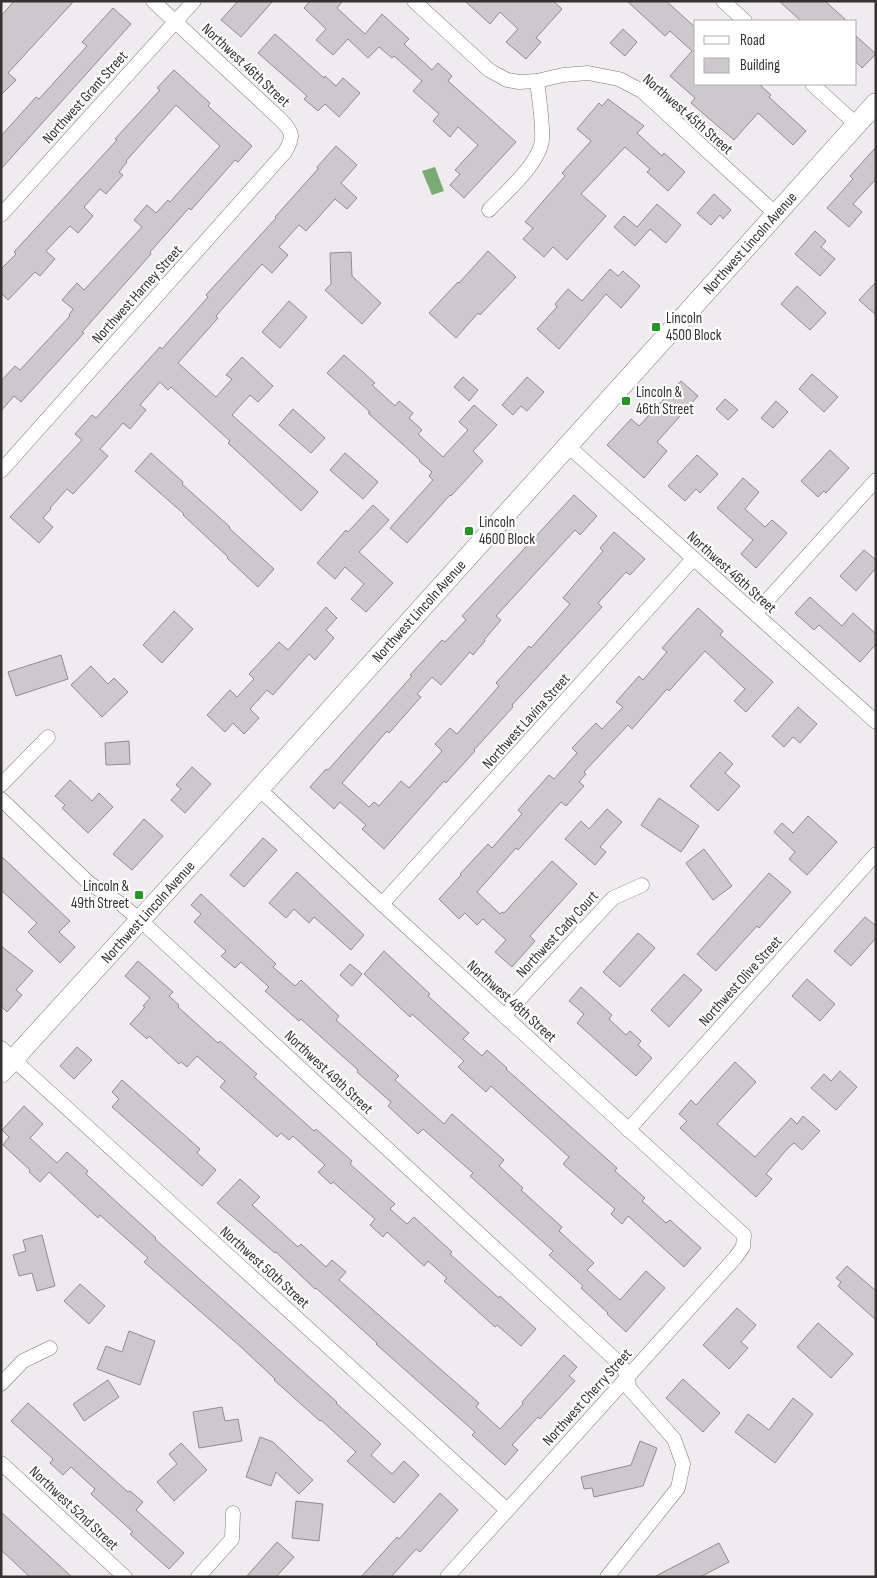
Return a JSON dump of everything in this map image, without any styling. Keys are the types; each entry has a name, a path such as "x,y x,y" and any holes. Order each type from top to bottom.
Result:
{"street":[{"name":"Northwest 46th Street","path":"153,1 282,120 288,126 292,136"},
{"name":"Northwest Grant Street","path":"1,214 194,1"},
{"name":"Northwest 45th Street","path":"414,1 489,70 507,80 519,82 537,81 563,75 588,73 619,79 642,91 776,214"},
{"path":"723,1 743,20"},
{"path":"489,210 533,163 540,151 542,139 537,81"},
{"path":"813,85 857,125"},
{"name":"Northwest Lincoln Avenue","path":"5,1060 140,920 876,103"},
{"name":"Northwest Harney Street","path":"1,471 285,152 292,136"},
{"name":"Northwest 46th Street","path":"568,445 876,722"},
{"path":"755,614 876,480"},
{"name":"Northwest Lavina Street","path":"382,904 693,559"},
{"path":"1,785 48,737"},
{"name":"Northwest 48th Street","path":"259,789 744,1236"},
{"name":"Northwest 49th Street","path":"1,799 89,883 121,904 140,920 620,1364 628,1376 629,1388 674,1439 683,1464 678,1488 607,1577"},
{"name":"Northwest Olive Street","path":"628,1130 876,854"},
{"name":"Northwest Cady Court","path":"504,1016 613,898 642,885"},
{"name":"Northwest 50th Street","path":"5,1060 507,1510"},
{"name":"Northwest Cherry Street","path":"447,1577 734,1258 743,1247 744,1236"},
{"path":"1,1384 22,1361 50,1348"},
{"name":"Northwest 52nd Street","path":"1,1463 125,1577"},
{"path":"198,1577 232,1539 233,1513"}],"shaded area":[{"path":"435,167 444,191 432,195 422,171"}],"building":[{"path":"14,1 74,1 8,73 16,80 1,95 1,16"},
{"path":"238,1 273,1 241,37 221,20"},
{"path":"310,1 343,1 337,8 365,34 382,14 409,39 404,44 432,70 438,63 452,76 448,81 516,142 464,198 450,185 460,174 455,170 478,145 458,127 450,137 433,121 439,114 413,91 422,81 394,56 392,58 379,47 368,58 348,39 333,55 316,40 326,29 304,8"},
{"path":"465,1 553,1 562,9 536,38 541,42 526,59 506,42 518,29 500,12 490,24"},
{"path":"627,1 666,1 694,26 694,85 760,85 771,95 769,97 806,131 793,145 758,113 734,140 691,103 695,98 670,76 692,51 670,31 665,36"},
{"path":"779,1 825,1 846,20 800,20"},
{"path":"113,8 131,24 1,169 1,136 36,97 39,99 87,46 82,42"},
{"path":"623,29 637,42 625,56 610,43"},
{"path":"275,34 324,78 325,76 336,86 343,78 360,93 339,117 325,104 318,111 304,99 307,96 258,53"},
{"path":"857,37 876,54 862,68 857,63"},
{"path":"174,70 210,103 208,106 252,146 238,162 235,160 191,210 189,208 82,332 84,333 21,402 14,396 1,411 1,381 15,366 20,370 70,316 73,309 62,300 77,283 84,290 142,227 134,220 147,205 156,213 168,200 170,202 220,146 176,105 126,161 119,172 123,175 106,194 100,189 84,207 93,216 78,233 70,226 46,251 55,259 40,276 35,272 8,300 1,293 1,269 16,254 14,252 117,140 115,139 160,90 157,88"},
{"path":"608,99 644,126 637,133 662,156 664,153 685,172 668,191 647,172 650,169 625,147 581,194 606,216 567,260 553,247 544,257 523,239 533,228 525,222 565,176 562,173 591,141 577,129 599,103 602,106"},
{"path":"336,146 357,165 341,183 357,198 347,209 335,199 306,231 299,225 279,247 288,255 272,273 262,264 178,363 216,397 232,379 226,375 242,357 273,386 258,402 250,395 232,415 318,492 301,511 228,443 230,441 171,387 168,390 160,382 140,405 146,410 130,429 123,423 100,449 108,456 73,494 67,489 50,508 43,518 53,527 39,543 10,517 82,440 75,434 92,415 96,418 160,347 162,349 208,297 206,295 276,218"},
{"path":"876,147 876,179 853,204 862,212 849,227 827,208 853,179 850,176"},
{"path":"714,194 731,210 723,219 720,215 711,225 697,213"},
{"path":"657,204 681,225 666,243 650,229 635,246 614,227 624,216 637,227"},
{"path":"815,231 826,241 821,247 835,259 820,276 795,254"},
{"path":"488,251 516,277 480,315 478,313 456,338 429,313"},
{"path":"351,252 352,276 381,303 362,324 325,290 331,284 330,253"},
{"path":"610,269 618,276 623,271 640,286 621,308 606,294 559,349 537,329 557,307 555,304 568,289 582,301"},
{"path":"876,282 876,315 859,300"},
{"path":"797,286 826,313 810,330 781,304"},
{"path":"289,301 307,317 280,348 262,332"},
{"path":"344,355 375,383 372,385 395,406 399,401 413,413 409,418 422,430 418,434 443,457 468,430 459,422 474,405 497,425 473,451 483,461 407,543 390,528 433,480 429,476 432,472 327,373"},
{"path":"812,374 838,397 824,412 799,389"},
{"path":"463,377 478,390 469,401 454,387"},
{"path":"527,377 544,392 527,411 521,406 513,415 502,405"},
{"path":"681,381 698,396 657,442 667,451 644,478 607,445 631,419 639,426"},
{"path":"725,399 738,410 728,420 716,409"},
{"path":"776,401 788,412 773,428 761,418"},
{"path":"293,409 325,438 311,453 279,425"},
{"path":"830,450 849,468 826,493 824,491 818,497 801,481"},
{"path":"151,453 274,569 258,587 184,514 135,471"},
{"path":"345,453 378,482 363,499 330,470"},
{"path":"697,455 718,474 700,493 696,489 685,501 668,486"},
{"path":"743,478 759,492 745,509 765,527 772,520 787,533 756,568 741,554 753,540 717,508"},
{"path":"574,495 597,516 580,535 575,530 496,616 501,620 473,655 470,652 441,685 432,677 417,694 421,697 389,733 387,731 342,783 369,807 374,802 379,806 401,781 409,788 442,751 435,744 450,728 457,734 499,686 496,683 529,646 531,648 570,604 563,598 603,551 600,548 614,532 645,559 630,575 626,572 598,603 602,607 512,705 513,707 475,751 446,783 444,781 384,849 362,829 366,825 340,802 334,809 310,787 326,769 328,770 442,640 445,642 466,620 462,616"},
{"path":"373,505 389,520 359,552 393,583 366,612 351,599 364,584 345,567 335,579 317,563 346,530 348,532"},
{"path":"864,550 876,560 876,568 856,591 840,576"},
{"path":"810,597 842,626 853,613 876,634 876,644 860,662 819,625 814,630 795,613"},
{"path":"326,607 337,618 326,630 334,638 315,660 309,654 273,695 267,690 250,709 259,718 244,734 233,723 225,732 207,715 230,690 237,697 254,679 249,674 279,642 288,650"},
{"path":"698,608 723,631 720,635 773,682 746,712 734,701 745,689 705,651 669,691 667,689 632,729 628,725 584,772 586,774 579,782 584,786 566,806 561,802 518,850 516,848 477,892 500,914 504,913 552,861 577,884 530,936 535,941 512,967 495,952 506,940 483,919 477,925 465,913 459,919 439,899 488,844 492,848 522,814 518,810 549,775 554,779 577,753 572,748 596,723 602,729 623,707 616,702 639,676 643,680 667,652 662,648"},
{"path":"174,611 193,629 162,663 143,645"},
{"path":"61,655 68,679 16,696 8,672"},
{"path":"91,666 108,684 114,678 128,692 102,717 71,685"},
{"path":"798,707 817,724 800,743 793,737 784,747 772,736"},
{"path":"129,741 130,764 106,765 105,743"},
{"path":"720,752 733,764 725,773 740,786 718,811 690,786"},
{"path":"192,767 211,784 185,813 171,800 181,789 176,785"},
{"path":"70,780 92,801 99,793 113,807 88,833 62,808 65,805 55,796"},
{"path":"659,798 699,826 681,852 641,825"},
{"path":"607,809 622,822 600,847 606,852 595,865 565,839 581,821 589,829"},
{"path":"808,816 837,842 807,875 789,859 795,852 774,832 782,823 793,833"},
{"path":"144,819 163,836 132,870 113,854"},
{"path":"263,838 277,850 244,887 230,875"},
{"path":"704,849 732,886 713,900 686,863"},
{"path":"1,856 70,921 59,932 75,947 60,963 28,932 37,923 1,890"},
{"path":"297,872 364,935 351,950 314,917 309,923 294,909 286,918 269,903"},
{"path":"769,873 791,892 759,928 757,926 716,971 697,954"},
{"path":"201,894 276,964 273,967 295,986 301,980 339,1016 336,1020 399,1076 395,1080 444,1124 452,1114 504,1160 499,1166 523,1188 521,1190 562,1227 559,1231 594,1263 587,1270 620,1300 646,1271 665,1288 626,1332 581,1288 583,1286 549,1255 553,1251 470,1176 473,1173 423,1129 418,1134 388,1106 391,1102 301,1019 299,1021 265,991 269,987 241,962 235,968 221,956 226,951 194,922 201,914 191,905"},
{"path":"865,917 876,926 876,938 851,966 834,951"},
{"path":"638,933 655,948 620,987 603,972"},
{"path":"1,946 33,971 16,990 22,995 7,1012 1,1006"},
{"path":"384,951 430,994 428,996 469,1033 463,1039 482,1056 487,1050 617,1168 615,1171 645,1198 642,1201 666,1223 670,1220 701,1248 684,1267 628,1216 622,1224 611,1214 615,1209 563,1164 569,1157 491,1086 486,1092 458,1067 464,1061 412,1014 410,1017 364,974"},
{"path":"138,961 173,992 169,996 179,1005 178,1007 218,1043 220,1041 257,1074 254,1077 314,1131 316,1129 352,1161 350,1164 395,1204 390,1209 407,1224 414,1217 452,1252 450,1254 536,1329 521,1346 497,1325 495,1327 444,1281 447,1278 428,1261 424,1266 387,1232 383,1237 370,1225 375,1219 333,1182 331,1184 318,1172 325,1165 293,1136 289,1140 281,1133 277,1137 220,1087 225,1081 197,1056 187,1067 181,1062 179,1064 149,1036 147,1039 130,1024 145,1007 143,1006 150,998 125,976"},
{"path":"350,964 362,974 352,986 340,975"},
{"path":"684,974 702,990 669,1027 651,1010"},
{"path":"807,979 835,1004 820,1021 792,996"},
{"path":"581,987 612,1015 609,1019 626,1035 630,1031 641,1041 638,1045 652,1058 636,1076 577,1023 584,1014 569,1001"},
{"path":"77,1047 92,1060 74,1079 60,1066"},
{"path":"735,1062 756,1082 717,1124 755,1157 791,1118 797,1124 803,1116 820,1131 802,1150 794,1143 788,1148 766,1174 772,1179 756,1197 680,1128 687,1121 679,1114 691,1100 696,1105"},
{"path":"840,1071 857,1087 836,1110 811,1088 824,1074 831,1081"},
{"path":"122,1080 200,1149 197,1153 216,1170 202,1186 112,1107 119,1099 112,1092"},
{"path":"24,1106 43,1124 30,1138 57,1163 67,1152 88,1171 86,1174 155,1239 337,1402 381,1444 371,1455 392,1474 404,1461 419,1475 394,1503 347,1461 356,1452 144,1262 148,1258 100,1215 98,1218 49,1172 40,1182 3,1145 9,1137 2,1130"},
{"path":"240,1179 260,1197 252,1205 298,1247 301,1244 326,1267 332,1260 346,1272 339,1280 479,1403 476,1407 500,1429 564,1355 577,1367 569,1376 575,1381 540,1419 538,1417 512,1445 518,1450 505,1465 472,1435 475,1432 276,1252 217,1203"},
{"path":"42,1235 55,1286 37,1291 32,1273 19,1276 13,1255 26,1251 23,1240"},
{"path":"847,1266 876,1291 876,1320 838,1286 841,1282 836,1278"},
{"path":"80,1284 105,1306 89,1324 64,1301"},
{"path":"737,1308 756,1325 741,1342 748,1348 729,1369 703,1345"},
{"path":"818,1323 853,1354 831,1378 797,1347"},
{"path":"129,1331 155,1341 140,1385 97,1369 106,1346 122,1352"},
{"path":"683,1379 720,1413 703,1432 666,1398"},
{"path":"108,1380 119,1397 84,1421 73,1404"},
{"path":"793,1398 813,1414 775,1463 735,1432 748,1414 769,1430"},
{"path":"28,1403 128,1492 130,1491 143,1502 136,1510 184,1553 169,1569 130,1534 133,1532 91,1494 95,1489 71,1467 63,1475 50,1463 53,1459 11,1421"},
{"path":"222,1407 225,1421 238,1419 242,1441 199,1448 193,1412"},
{"path":"260,1437 273,1442 313,1480 299,1494 276,1472 271,1486 246,1477"},
{"path":"640,1441 657,1448 643,1486 594,1497 592,1488 584,1489 581,1477 631,1465"},
{"path":"181,1443 207,1470 174,1501 157,1482 177,1464 169,1454"},
{"path":"440,1493 458,1510 420,1552 416,1549 391,1577 361,1577 397,1537 399,1539"},
{"path":"296,1501 323,1504 319,1541 292,1538"},
{"path":"1,1512 72,1577 30,1577 1,1550"},
{"path":"277,1542 294,1557 276,1577 246,1577"},
{"path":"719,1543 729,1562 700,1577 654,1577"}],"place":[{"name":"Lincoln 4500 Block","path":"656,327"},
{"name":"Lincoln & 46th Street","path":"626,401"},
{"name":"Lincoln 4600 Block","path":"469,531"},
{"name":"Lincoln & 49th Street","path":"139,895"}]}
